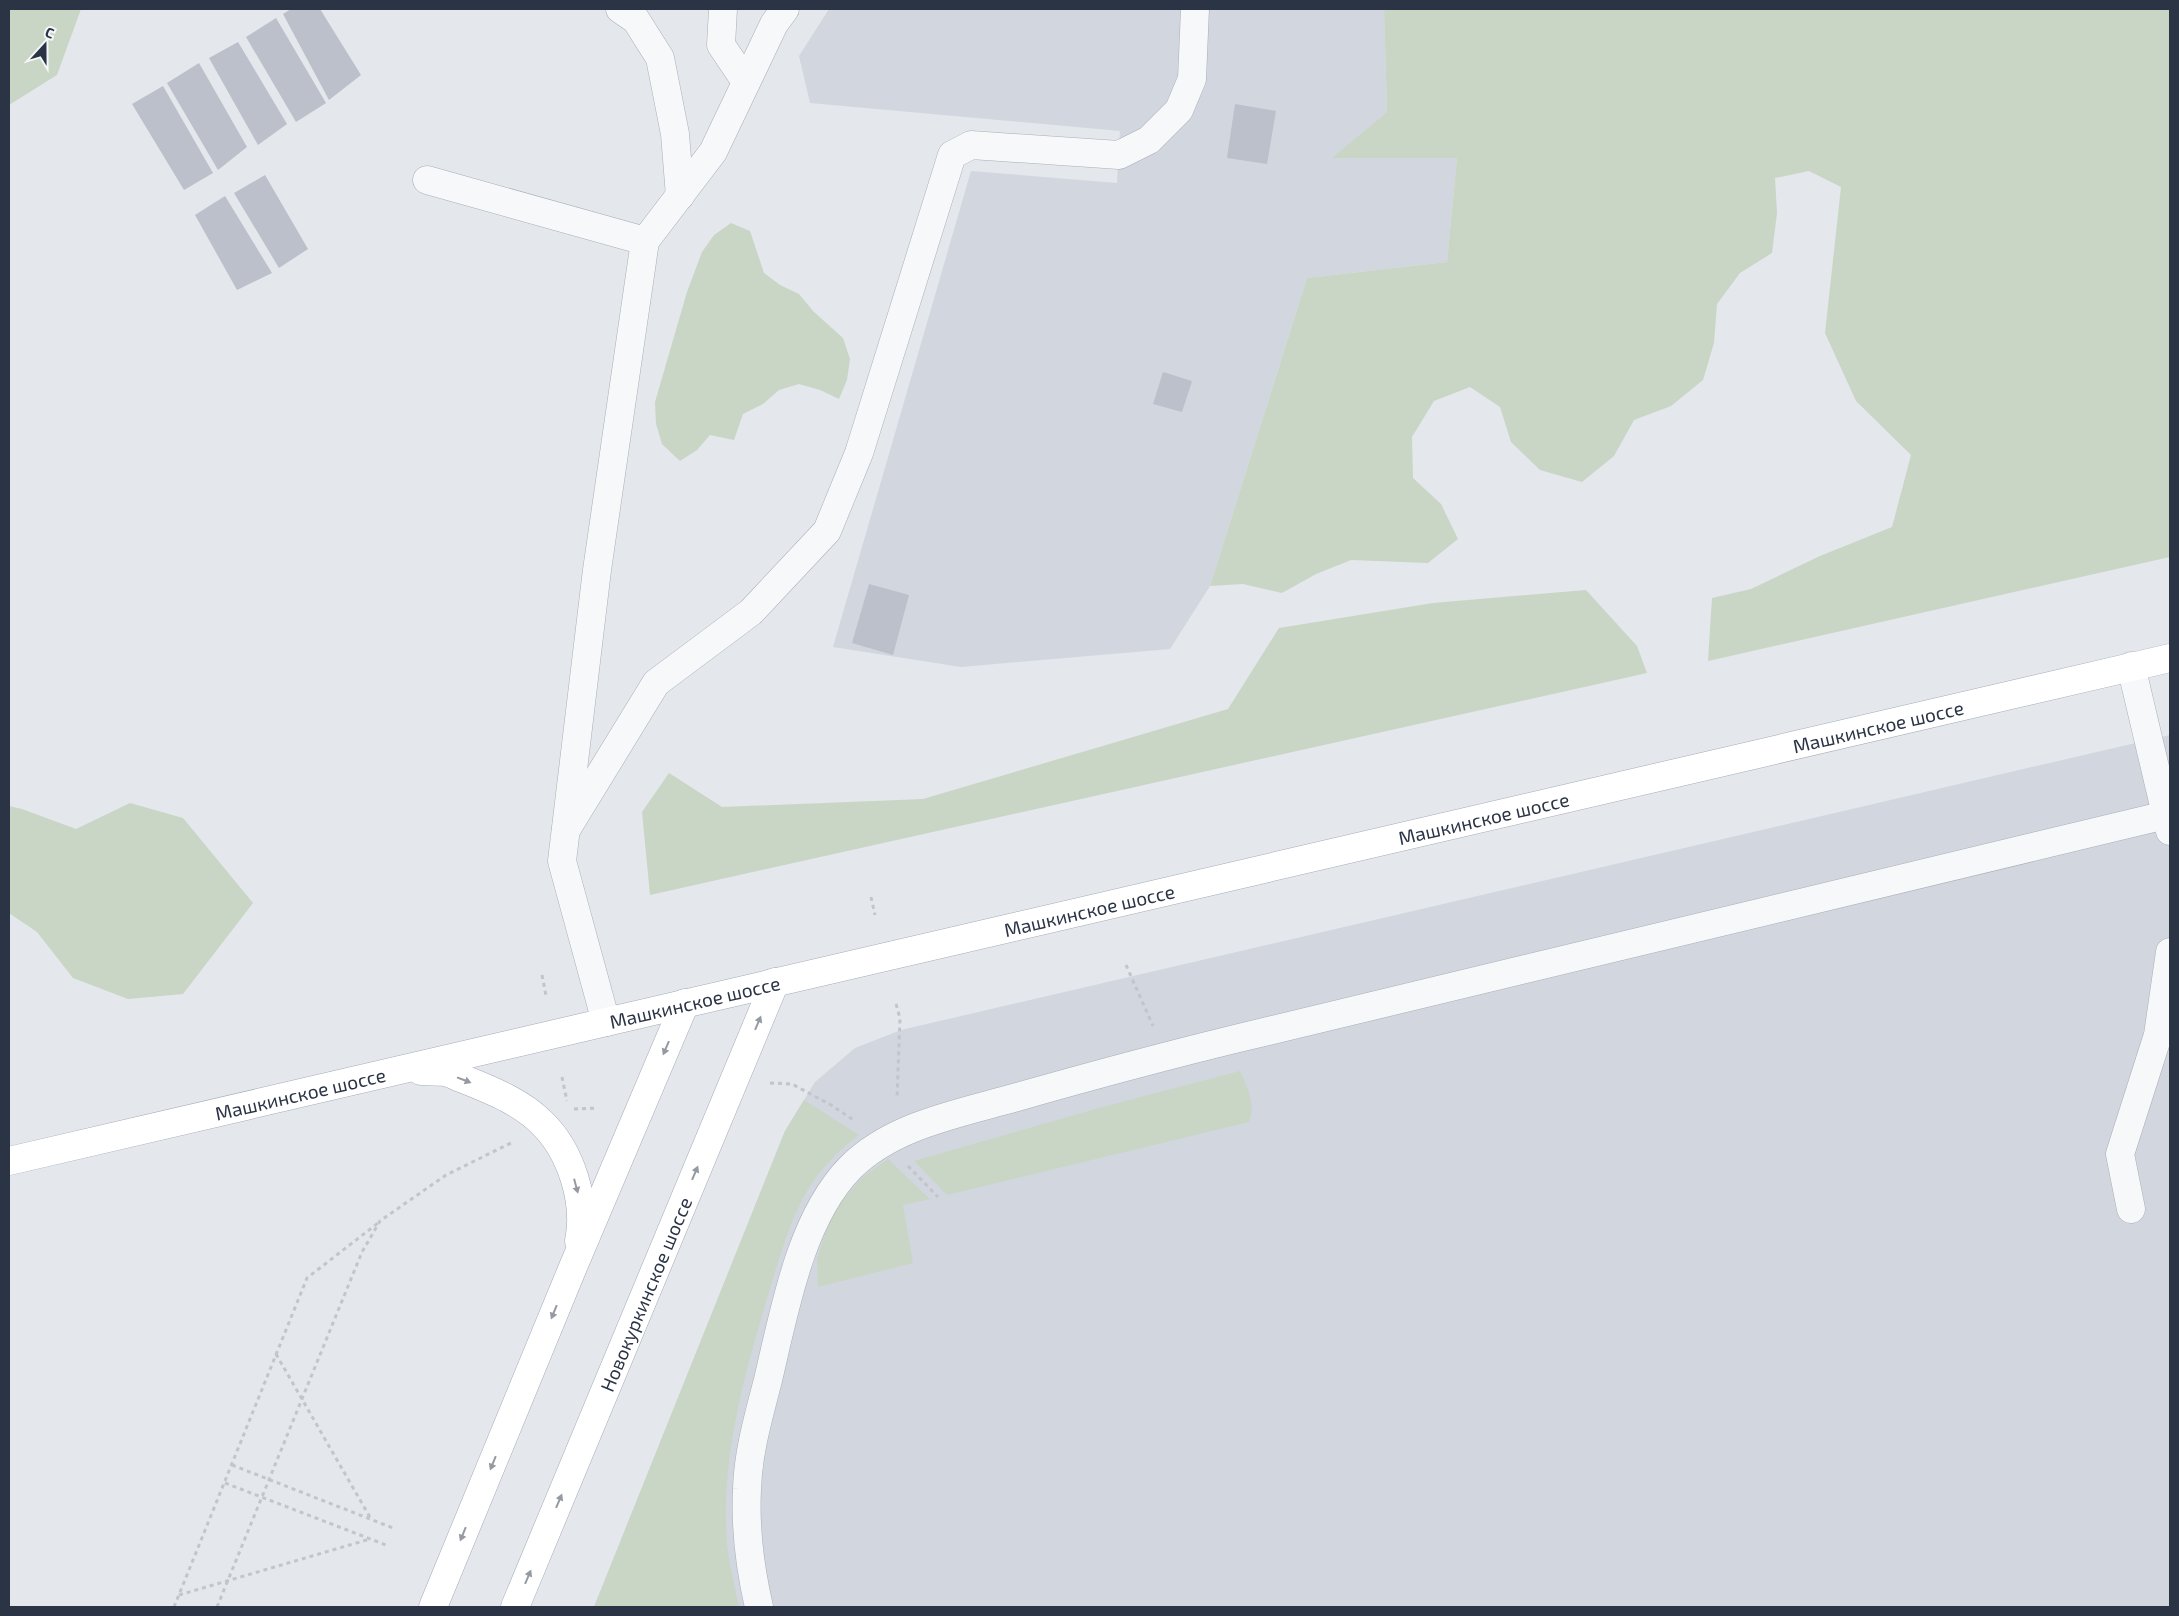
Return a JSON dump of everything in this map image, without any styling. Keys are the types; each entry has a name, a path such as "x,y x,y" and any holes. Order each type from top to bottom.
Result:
{"main road":[{"name":"Машкинское шоссе","path":"9,1161 2170,658"},
{"name":"Новокуркинское шоссе","path":"515,1607 775,982"},
{"path":"433,1607 573,1267 685,1003"},
{"path":"400,1071 444,1072 499,1093 523,1108 543,1124 568,1163 577,1188 581,1212 580,1236 573,1267"}],"lane":[{"path":"620,9 636,20 660,58 675,134 680,196"},
{"path":"723,9 720,45 746,82"},
{"path":"606,1022 562,862 597,570 645,241 713,152 774,24 785,9"},
{"path":"566,830 656,683 752,612 827,531 859,452 952,155 971,145 1119,155 1149,140 1179,110 1192,79 1195,9"},
{"path":"427,180 645,241"},
{"path":"759,1607 752,1578 747,1534 746,1484 754,1439 795,1272 819,1210 849,1169 882,1142 935,1121 1074,1081 1315,1018 2169,820 2130,666"},
{"path":"2131,1209 2120,1154 2158,1035 2170,952"}],"path":[{"path":"871,897 875,915"},
{"path":"1126,965 1156,1033"},
{"path":"542,975 546,996"},
{"path":"895,1136 900,1018 896,1004"},
{"path":"562,1077 569,1109 598,1108"},
{"path":"769,1084 792,1084 831,1104 859,1124"},
{"path":"174,1607 307,1278 380,1221 446,1174 514,1142"},
{"path":"906,1164 938,1197"},
{"path":"217,1607 362,1252 380,1221"},
{"path":"276,1354 371,1520"},
{"path":"232,1465 393,1528"},
{"path":"225,1483 386,1545"},
{"path":"179,1595 370,1539"}],"shaded area":[{"path":"829,9 1384,9 1387,112 1333,158 1457,158 1447,262 1307,278 1210,586 1170,649 961,667 833,647 971,171 1117,183 1120,131 810,103 799,56"},
{"path":"2170,735 2170,1607 594,1607 785,1131 815,1082 855,1048 901,1030"}],"green space":[{"path":"9,9 81,9 57,75 9,105"},
{"path":"1384,9 2170,9 2170,557 1708,661 1712,598 1751,589 1820,556 1892,527 1911,455 1856,401 1825,333 1841,187 1809,171 1775,178 1777,213 1772,253 1740,273 1717,304 1714,343 1703,380 1671,406 1634,420 1614,456 1582,482 1540,470 1511,442 1500,407 1470,387 1434,401 1412,437 1413,478 1441,504 1458,539 1428,563 1351,560 1316,574 1282,593 1243,584 1210,586 1307,278 1447,262 1457,158 1332,158 1387,112"},
{"path":"731,223 750,231 764,273 780,285 799,294 813,311 843,338 850,359 847,380 839,399 820,390 799,384 779,390 763,404 743,414 734,440 710,435 697,450 680,461 662,444 656,424 655,402 687,292 702,252 714,235"},
{"path":"1586,590 1637,646 1647,673 650,895 642,812 669,773 722,807 923,799 1228,709 1279,628 1433,603"},
{"path":"130,803 183,818 253,903 183,994 128,999 73,978 37,932 9,913 9,806 76,829"},
{"path":"1240,1071 1248,1089 1251,1102 1252,1109 1249,1122 947,1195 914,1161 1099,1108"},
{"path":"804,1100 859,1135 822,1169 798,1208 777,1264 743,1385 731,1448 726,1512 728,1552 739,1607 594,1607 785,1131"},
{"path":"888,1159 930,1199 903,1205 913,1263 818,1287 817,1259 826,1231 840,1203 863,1177"}],"building":[{"path":"291,9 320,9 361,75 329,100 283,14"},
{"path":"276,18 326,103 296,122 246,37"},
{"path":"238,42 287,124 258,145 209,58"},
{"path":"199,63 247,147 218,170 167,83"},
{"path":"163,86 213,173 184,190 132,104"},
{"path":"1235,104 1276,111 1267,164 1227,158"},
{"path":"265,175 308,249 279,268 234,193"},
{"path":"225,196 272,273 237,290 195,215"},
{"path":"1163,372 1192,381 1182,412 1153,404"},
{"path":"869,584 909,595 893,655 852,643"}]}
